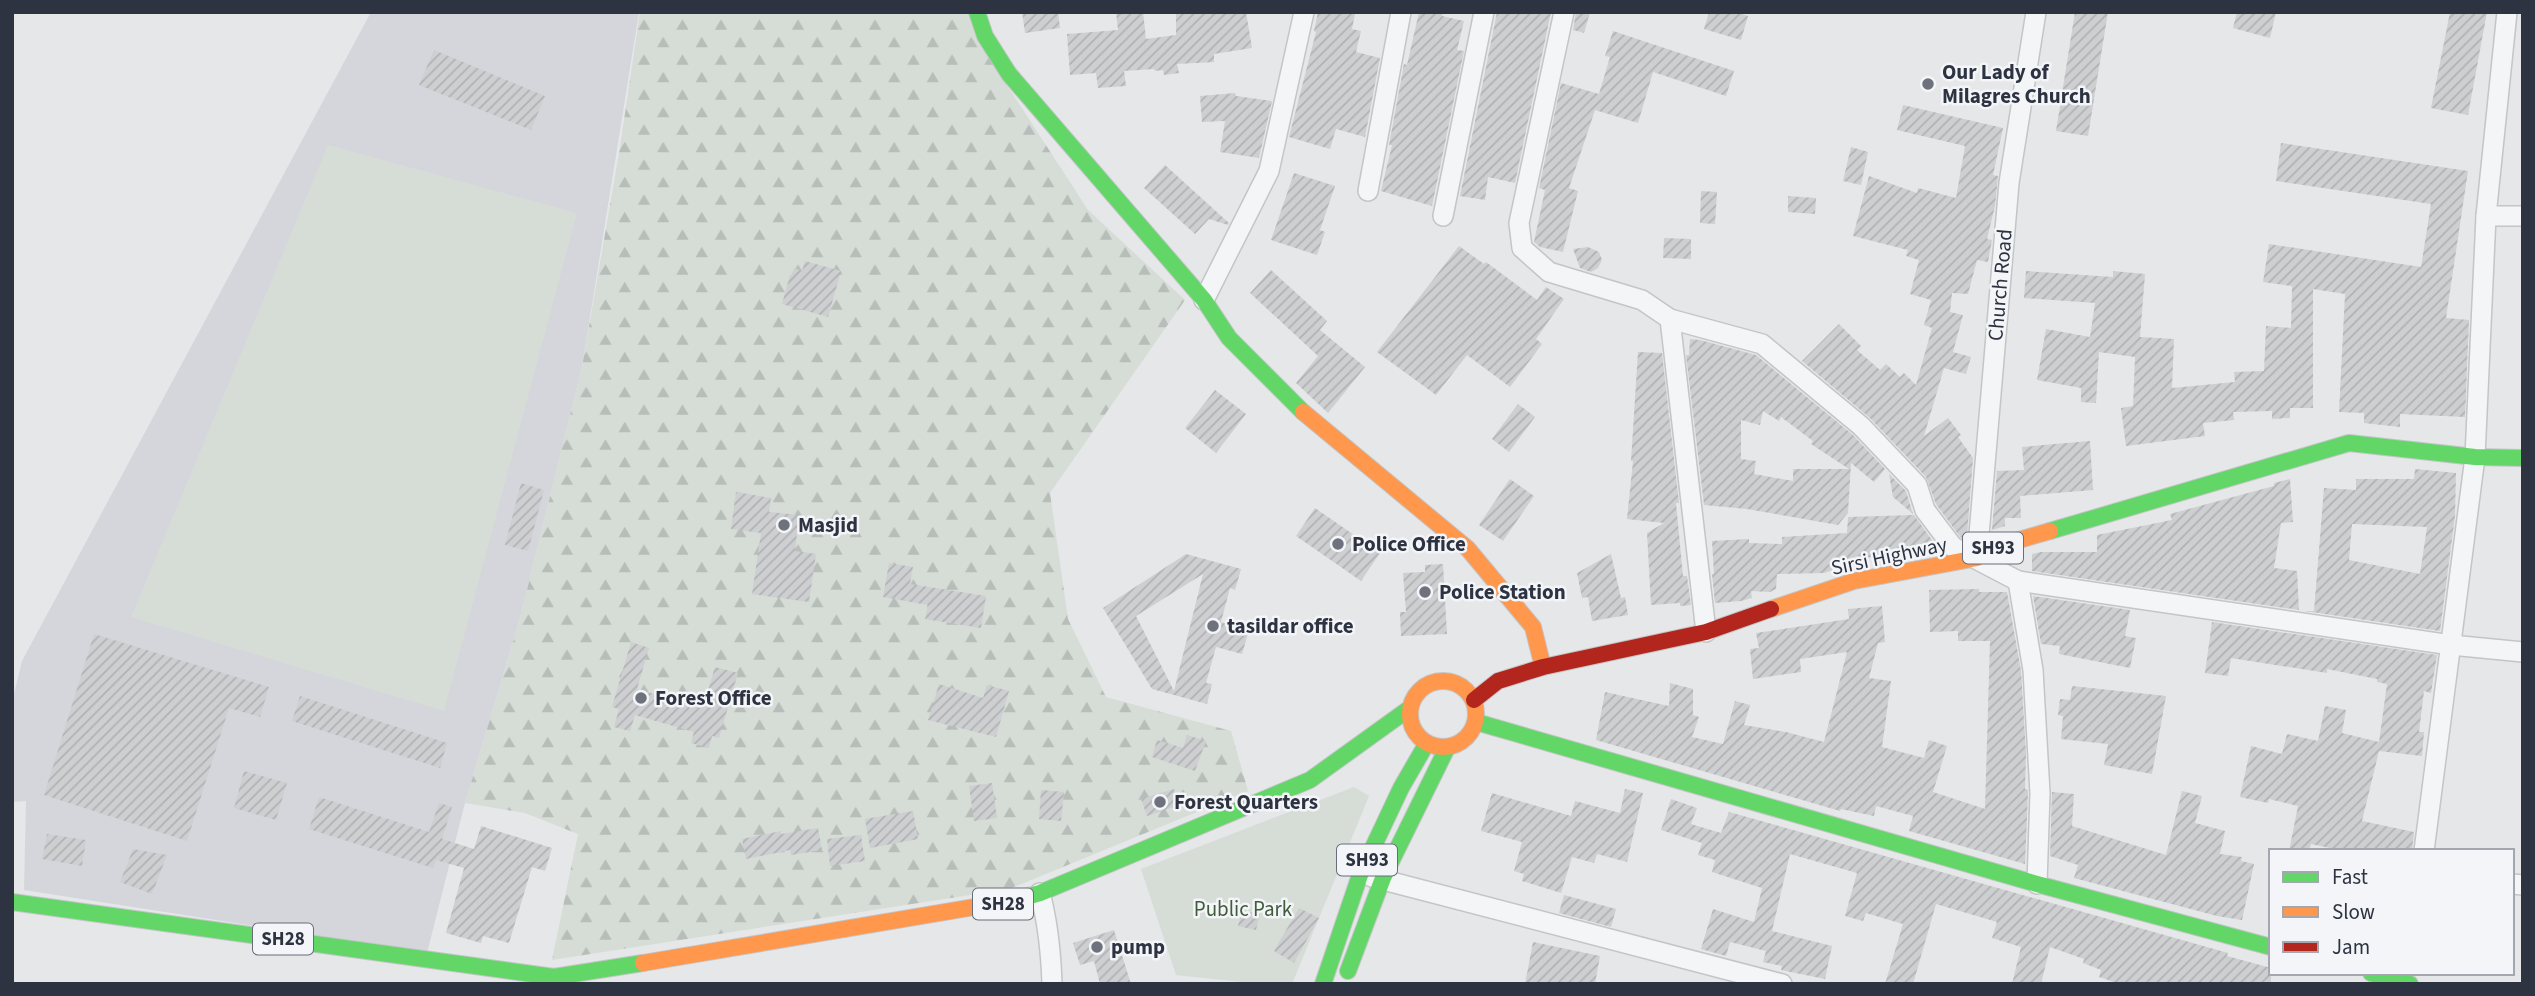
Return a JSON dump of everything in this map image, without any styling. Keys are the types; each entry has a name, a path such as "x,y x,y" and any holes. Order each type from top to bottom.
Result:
{"main road":[{"path":"977,12 985,36 1009,74 1204,300 1229,338 1299,409 1468,549 1533,627 1543,667"},
{"name":"Sirsi Highway","path":"1474,700 1498,681 1543,667 1706,632 1854,582 1978,558 1995,547 2349,443 2475,457 2523,458"},
{"name":"SH28","path":"12,902 560,980 1004,904 1040,893 1310,780 1410,708 1420,690 1438,681 1459,685 1474,700"},
{"path":"1410,708 1413,729 1427,743 1447,748 1465,740 1476,722 1474,700"},
{"path":"1476,722 2037,884 2269,946"},
{"name":"SH93","path":"1323,984 1360,875 1401,788 1427,743"},
{"name":"SH93","path":"1343,984 1383,878 1447,748"},
{"path":"2379,975 2404,981"}],"street":[{"path":"1204,300 1269,171 1304,12"},
{"path":"1368,191 1401,12"},
{"path":"1443,216 1484,12"},
{"path":"1564,12 1519,223 1522,248 1549,272 1642,300 1670,319 1762,344 1861,426 1917,485 1926,510 1953,547 2018,580 2451,645 2523,652"},
{"name":"Church Road","path":"1978,558 2009,183 2036,12"},
{"path":"2424,849 2475,457 2486,216 2507,12"},
{"path":"2486,216 2523,216"},
{"path":"1670,319 1706,632"},
{"path":"2018,580 2033,670 2040,793 2037,884"},
{"path":"1360,875 1383,878 1774,983"},
{"path":"1040,893 1048,927 1052,984"}],"shaded area":[{"path":"371,12 639,12 582,367 520,618 465,803 427,953 24,890 26,801 12,802 12,702 22,661"}],"green space":[{"path":"640,12 973,12 988,56 1088,210 1185,300 1050,493 1068,619 1106,697 1231,731 1248,791 1009,889 552,960 578,834 525,813 465,803 520,618 582,367"},
{"path":"328,145 577,213 444,711 131,617"},
{"name":"Public Park","path":"1354,787 1369,796 1292,984 1260,984 1176,975 1141,869"}],"building":[{"path":"1022,12 1058,12 1060,28 1025,33"},
{"path":"1116,12 1143,12 1146,39 1176,35 1176,12 1246,12 1252,48 1214,54 1214,62 1177,64 1179,73 1164,75 1163,70 1154,69 1124,71 1126,86 1098,88 1096,73 1070,75 1067,34 1118,30"},
{"path":"1318,12 1355,14 1352,29 1361,31 1356,52 1380,58 1365,137 1336,129 1330,149 1289,137 1316,32"},
{"path":"1419,12 1443,12 1442,16 1464,21 1457,50 1464,51 1432,206 1381,191 1392,145 1389,145 1404,64 1407,65"},
{"path":"1497,12 1551,12 1515,183 1488,177 1485,200 1460,196"},
{"path":"1576,12 1590,12 1584,33 1573,30"},
{"path":"1709,12 1735,12 1748,16 1741,40 1704,29"},
{"path":"2075,12 2108,12 2088,136 2056,131"},
{"path":"2237,12 2276,12 2270,38 2233,28"},
{"path":"2450,12 2487,12 2468,115 2431,108"},
{"path":"1613,31 1734,71 1726,96 1653,72 1638,123 1595,110 1569,188 1578,191 1563,252 1540,247 1534,242 1545,190 1539,188 1561,83 1599,94 1610,57 1605,56"},
{"path":"434,50 545,96 531,130 419,85"},
{"path":"1235,93 1236,96 1272,101 1259,158 1220,152 1225,121 1202,122 1200,96"},
{"path":"1903,105 2003,128 1993,175 1998,176 1995,206 1987,239 1992,240 1988,262 1977,260 1968,294 1952,293 1950,312 1963,315 1953,352 1971,357 1966,374 1944,368 1924,436 1948,418 1973,458 1967,536 1961,538 1936,504 1926,477 1870,418 1802,361 1839,324 1861,346 1857,350 1880,370 1886,364 1900,377 1904,373 1916,385 1932,328 1924,325 1931,300 1910,294 1919,260 1906,256 1908,250 1853,236 1869,176 1917,193 1918,188 1956,198 1965,146 1897,130"},
{"path":"2281,143 2468,171 2446,318 2469,320 2465,417 2400,414 2400,427 2364,423 2364,413 2339,412 2345,294 2313,289 2313,408 2290,408 2290,418 2272,419 2272,411 2233,412 2234,420 2203,423 2205,436 2126,446 2121,408 2133,406 2135,357 2099,352 2096,403 2081,402 2081,388 2037,380 2046,329 2090,337 2095,303 2024,298 2026,271 2113,277 2113,271 2145,274 2140,337 2174,339 2172,388 2235,382 2234,372 2264,371 2266,326 2291,328 2292,286 2263,282 2269,244 2421,267 2431,204 2276,181"},
{"path":"1851,147 1868,152 1861,185 1843,181"},
{"path":"1165,165 1229,223 1228,225 1209,219 1195,234 1144,188"},
{"path":"1294,173 1335,186 1320,230 1325,232 1317,255 1271,240"},
{"path":"1701,191 1717,192 1715,224 1700,223"},
{"path":"1788,196 1816,198 1815,214 1788,212"},
{"path":"1664,238 1691,239 1691,259 1663,258"},
{"path":"1459,246 1484,264 1486,262 1537,300 1546,287 1564,299 1536,339 1542,344 1510,387 1467,355 1436,395 1377,352"},
{"path":"1588,247 1599,252 1602,260 1598,268 1591,272 1580,268 1573,249"},
{"path":"805,261 841,271 828,317 782,304 790,275 794,268 802,271"},
{"path":"1271,270 1327,321 1320,330 1365,367 1328,413 1296,383 1318,356 1250,293"},
{"path":"1690,339 1756,355 1853,435 1885,469 1874,482 1851,463 1848,513 1838,525 1747,509 1704,505 1686,355 1689,355","holes":["1763,411 1779,421 1781,417 1813,441 1811,444 1849,469 1793,469 1793,481 1754,474 1756,461 1741,459 1741,420 1760,425"]},
{"path":"1638,352 1662,353 1679,503 1676,503 1683,576 1687,576 1691,605 1651,605 1647,533 1664,523 1627,519 1633,461"},
{"path":"1215,390 1246,414 1216,453 1185,428"},
{"path":"1518,404 1535,417 1509,452 1492,439"},
{"path":"2090,441 2093,490 2020,496 2021,518 2005,518 2005,526 1992,530 1997,471 2024,470 2022,447"},
{"path":"2415,469 2456,473 2455,516 2440,631 2305,611 2314,611 2324,488 2356,490 2356,479 2414,479","holes":["2352,524 2427,527 2420,574 2349,560"]},
{"path":"1889,474 1906,491 1913,514 1893,497"},
{"path":"1510,479 1534,496 1503,541 1479,525"},
{"path":"2290,479 2293,522 2281,523 2274,568 2297,571 2299,610 2032,571 2032,554 2097,552 2097,535 2172,520 2170,514 2274,486 2274,483"},
{"path":"521,483 544,490 528,551 505,545"},
{"path":"736,492 771,498 769,512 799,515 795,551 816,554 809,602 752,594 761,533 731,529"},
{"name":"Police Office","path":"1315,508 1380,553 1361,581 1296,536"},
{"path":"1914,515 1934,543 1886,550 1886,557 1858,558 1858,562 1824,573 1777,574 1776,589 1770,592 1751,591 1752,598 1715,603 1712,541 1749,539 1749,543 1782,544 1782,537 1847,533 1848,517"},
{"name":"tasildar office","path":"1186,554 1241,569 1235,590 1230,588 1221,622 1249,630 1242,654 1216,647 1206,683 1212,684 1207,704 1152,689 1103,608","holes":["1203,574 1174,691 1136,616"]},
{"path":"1611,554 1621,598 1625,597 1628,615 1592,621 1588,597 1582,598 1577,573"},
{"path":"889,563 913,567 910,584 986,596 981,628 925,619 928,605 883,597"},
{"name":"Police Station","path":"1443,564 1447,634 1401,636 1400,612 1406,612 1403,573 1425,572 1425,565"},
{"path":"1979,589 1979,592 2007,592 2021,671 2026,754 2025,789 2028,790 2025,864 1909,831 1913,816 1876,806 1874,816 1841,809 1840,811 1596,740 1605,692 1669,706 1670,683 1693,689 1693,715 1699,717 1692,737 1723,744 1735,701 1750,705 1744,725 1824,742 1847,652 1800,659 1801,672 1753,679 1750,649 1759,648 1756,633 1849,619 1848,609 1882,606 1885,642 1878,643 1869,678 1891,681 1882,747 1924,758 1929,740 1947,746 1933,792 1985,809 1990,641 1958,641 1958,631 1930,632 1929,590"},
{"path":"2033,596 2130,610 2125,636 2136,638 2130,668 2059,654 2060,646 2041,644"},
{"path":"2212,622 2437,655 2431,693 2424,691 2419,732 2424,732 2422,756 2379,751 2362,821 2414,832 2412,849 2335,849 2311,844 2310,849 2289,849 2298,806 2269,799 2268,803 2240,797 2251,746 2282,754 2287,734 2318,741 2325,706 2346,710 2342,733 2379,742 2387,684 2377,682 2377,679 2327,669 2327,673 2231,658 2228,676 2205,673"},
{"path":"94,634 269,687 260,717 229,708 187,841 44,795"},
{"name":"Forest Office","path":"631,642 649,648 637,689 703,708 715,667 738,673 719,738 712,736 709,748 691,743 694,732 635,715 630,731 614,727 619,709 612,707"},
{"path":"939,684 983,698 987,685 1009,691 996,737 928,720"},
{"path":"2072,686 2166,696 2152,774 2104,765 2108,744 2061,739 2063,716 2058,715 2060,699 2070,700"},
{"path":"300,696 447,743 440,768 292,721"},
{"path":"1187,735 1206,741 1195,771 1152,757 1157,740 1183,748"},
{"path":"244,771 287,783 276,820 234,808"},
{"path":"992,783 997,818 974,821 969,786"},
{"name":"Forest Quarters","path":"1174,789 1180,805 1147,816 1141,799"},
{"path":"1625,789 1643,793 1627,862 1597,854 1594,863 1572,857 1561,893 1522,881 1524,874 1514,871 1522,842 1481,831 1492,793 1571,816 1575,801 1620,813"},
{"path":"1041,790 1064,792 1061,821 1039,819"},
{"path":"2182,791 2202,796 2195,823 2225,831 2220,854 2242,857 2241,861 2254,864 2242,920 2217,916 2074,878 2078,865 2050,856 2052,792 2074,794 2072,826 2166,855"},
{"path":"319,797 429,832 439,803 452,807 442,839 474,849 481,826 552,848 545,871 532,867 509,943 483,936 481,943 446,933 464,868 436,860 433,868 309,829"},
{"path":"1671,799 1697,808 1691,824 1721,833 1729,812 2228,953 2227,956 2269,967 2271,984 2120,984 2099,977 2101,970 2083,963 2084,959 2050,947 2041,984 2012,984 2021,947 1992,938 1997,922 1936,904 1913,984 1885,984 1903,924 1866,913 1863,921 1845,916 1857,873 1790,854 1772,931 1832,946 1825,979 1781,970 1782,966 1763,962 1766,951 1730,942 1726,956 1701,949 1713,909 1754,922 1762,888 1712,872 1715,860 1698,855 1702,843 1661,830"},
{"path":"913,811 918,839 870,848 865,819"},
{"path":"818,828 822,850 791,855 790,850 746,859 742,839 781,831 781,834"},
{"path":"47,834 86,840 82,866 42,859"},
{"path":"861,835 865,861 830,866 827,839"},
{"path":"133,849 167,855 152,894 120,882"},
{"path":"1564,895 1616,909 1611,927 1559,913"},
{"path":"1299,908 1319,918 1294,963 1274,951"},
{"path":"1242,911 1260,914 1256,930 1238,926"},
{"path":"1114,930 1131,984 1100,984 1094,961 1080,965 1073,943"},
{"path":"1533,942 1600,956 1595,984 1525,984"}],"traffic: fast":[{"path":"977,12 985,36 1009,74 1204,300 1229,338 1303,412"},
{"path":"2050,531 2349,443 2475,457 2523,458"},
{"path":"1016,900 1040,893 1310,780 1410,708"},
{"path":"1476,722 2037,884 2269,946"},
{"path":"1323,984 1360,875 1401,788 1427,743"},
{"path":"1348,971 1383,878 1447,748"},
{"path":"12,902 554,977 643,963"},
{"path":"2378,975 2410,984"}],"traffic: slow":[{"path":"1303,412 1468,549 1533,627 1543,667"},
{"path":"1771,609 1854,581 1977,558 1995,547 2050,531"},
{"path":"1437,681 1449,681 1461,686 1471,696 1476,714 1474,727 1461,742 1449,747 1437,747 1425,742 1415,732 1410,720 1410,708 1415,696 1425,686 1437,681"},
{"path":"643,963 1016,900"}],"traffic: jam":[{"path":"1474,700 1498,681 1543,667 1706,632 1771,609"}],"place":[{"name":"Our Lady of Milagres Church","path":"1928,84"},
{"name":"Masjid","path":"784,525"},
{"name":"Police Office","path":"1338,544"},
{"name":"Police Station","path":"1425,592"},
{"name":"tasildar office","path":"1213,626"},
{"name":"Forest Office","path":"641,698"},
{"name":"Forest Quarters","path":"1160,802"},
{"name":"pump","path":"1097,947"}]}
